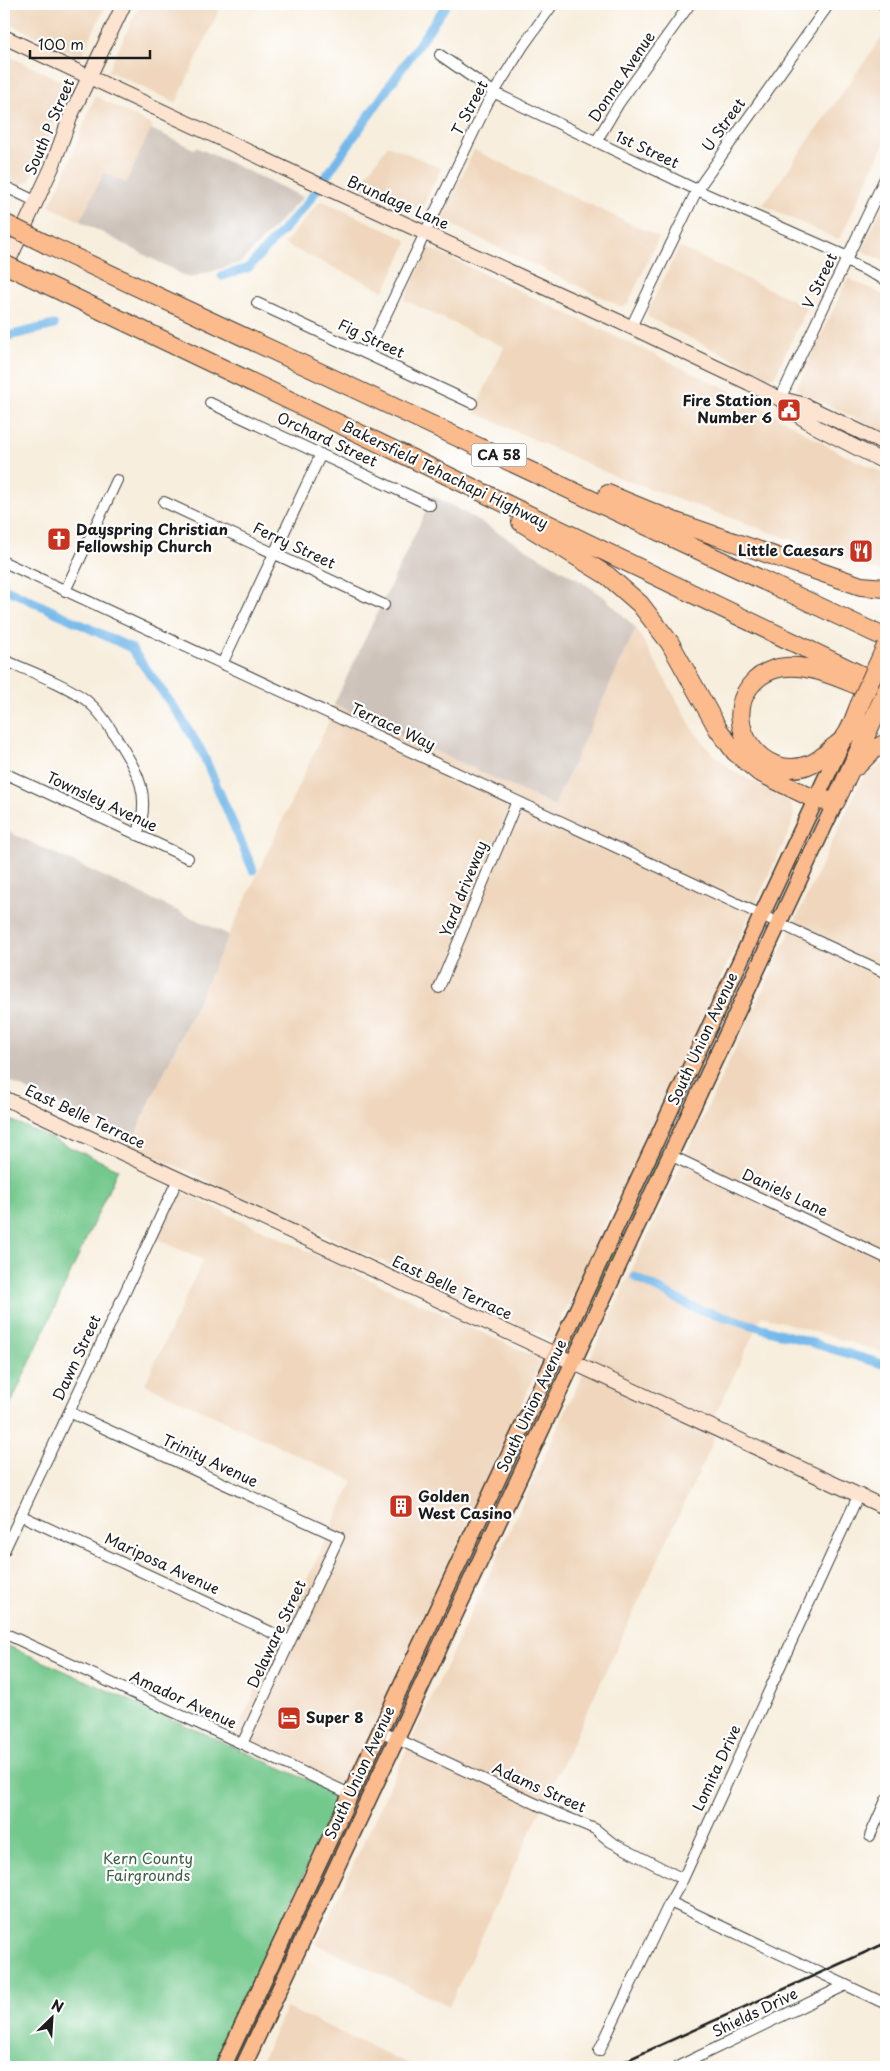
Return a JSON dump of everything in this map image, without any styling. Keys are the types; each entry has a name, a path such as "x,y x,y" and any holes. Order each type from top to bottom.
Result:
{"highway":[{"name":"CA 58","path":"4,223 886,638"},
{"name":"Bakersfield Tehachapi Highway","path":"4,264 886,687"},
{"path":"462,438 676,522 861,586 886,588"},
{"path":"440,472 591,565 624,589 656,623 670,643 718,729 735,752 759,772 816,800 836,801 886,692"},
{"path":"829,610 886,633"},
{"path":"886,646 860,706 844,738 824,756 808,766 790,768 779,766 761,758 748,744 740,725 740,706 747,691 758,679 771,670 786,667 814,670 886,696"},
{"path":"846,778 873,750 886,743"}],"main road":[{"name":"South Union Avenue","path":"243,2067 670,1156 770,919 816,800 844,738"},
{"name":"South Union Avenue","path":"223,2067 693,1062 836,801"},
{"path":"670,1156 666,1147 667,1142 692,1085 693,1062"}],"street":[{"name":"South P Street","path":"4,271 52,167 71,115 124,4"},
{"name":"T Street","path":"367,354 474,130 523,46 553,4"},
{"name":"Donna Avenue","path":"596,142 619,102 690,4"},
{"name":"U Street","path":"631,327 696,190 829,4"},
{"path":"882,4 886,6"},
{"name":"Brundage Lane","path":"4,37 332,191 631,327 780,399 802,404 886,444"},
{"name":"1st Street","path":"440,55 495,93 696,190 847,259 886,280"},
{"name":"V Street","path":"780,399 886,176"},
{"path":"4,186 35,201"},
{"name":"Fig Street","path":"257,303 472,403"},
{"name":"Brundage Lane","path":"780,399 796,414 818,428 886,463"},
{"name":"Orchard Street","path":"210,403 430,505"},
{"path":"222,664 320,454"},
{"path":"65,591 117,480"},
{"name":"Ferry Street","path":"164,502 384,605"},
{"name":"Terrace Way","path":"4,562 886,973"},
{"path":"4,660 73,692 85,699 103,716 140,778 144,803 137,835"},
{"name":"Townsley Avenue","path":"4,773 188,858"},
{"name":"Yard driveway","path":"439,988 517,801"},
{"name":"East Belle Terrace","path":"4,1098 886,1508"},
{"name":"Daniels Lane","path":"670,1156 886,1258"},
{"name":"Dawn Street","path":"4,1551 178,1179"},
{"name":"Trinity Avenue","path":"69,1412 339,1537"},
{"name":"Lomita Drive","path":"599,2051 670,1902 683,1879 858,1496"},
{"name":"Mariposa Avenue","path":"20,1515 290,1641"},
{"name":"Delaware Street","path":"242,1744 339,1537"},
{"name":"Amador Avenue","path":"4,1633 350,1794"},
{"name":"Adams Street","path":"380,1731 547,1809 595,1829 611,1842 683,1879"},
{"path":"870,1836 886,1800"},
{"path":"670,1902 822,1972 886,2004"},
{"name":"Shields Drive","path":"677,2067 846,1985"}],"shaded area":[{"path":"4,4 106,4 81,58 4,21"},
{"path":"140,4 222,4 176,103 108,71"},
{"path":"886,31 886,140 838,239 763,205"},
{"path":"4,54 68,84 31,178 27,183 19,184 4,177 4,119 7,111 4,110"},
{"path":"95,96 153,126 126,183 104,172 80,221 49,206 65,173"},
{"path":"151,129 194,149 196,147 303,197 240,263 189,278 80,221 104,172 126,183"},
{"path":"388,145 441,168 422,208 419,209 362,189 363,180"},
{"path":"474,150 659,237 628,303 620,306 443,221 443,215"},
{"path":"886,198 886,262 862,251"},
{"path":"321,200 405,239 407,243 384,291 284,244"},
{"path":"679,247 807,307 773,377 769,377 648,317 647,313"},
{"path":"429,248 752,401 836,451 886,474 886,574 612,475 474,412 504,347 404,300"},
{"path":"848,278 886,296 886,433 798,391 797,387"},
{"path":"433,496 462,511 582,582 603,596 636,628 554,806 334,704"},
{"path":"636,628 694,731 709,750 732,770 784,797 791,803 794,815 788,834 552,1340 131,1145 327,725 334,704 554,806"},
{"path":"886,762 886,1353 762,1316 715,1416 714,1440 449,2006 316,1944 861,780 871,770"},
{"path":"9,832 229,935 133,1139 4,1079 4,844"},
{"path":"183,1193 542,1360 346,1788 235,1735 353,1481 145,1384 203,1260 155,1238 175,1196"},
{"path":"286,2008 318,2022 415,2067 258,2067"}],"green space":[{"path":"4,1117 118,1169 4,1419"},
{"path":"663,1143 662,1157 572,1349 570,1348 603,1269","holes":["648,1176 651,1177 635,1213 632,1211","628,1217 632,1219 616,1252 613,1250"]},
{"name":"Kern County Fairgrounds","path":"4,1644 341,1795 214,2067 4,2067"}],"waterway":[{"path":"222,276 248,268 306,205 447,4"},
{"path":"4,337 54,325"},
{"path":"4,588 131,648 178,713 202,752 253,870"},
{"path":"635,1277 692,1307 886,1365"}],"railway":[{"path":"612,2067 886,1943"}],"place":[{"name":"Fire Station Number 6","path":"789,410"},
{"name":"Dayspring Christian Fellowship Church","path":"59,539"},
{"name":"Little Caesars","path":"861,551"},
{"name":"Golden West Casino","path":"401,1506"},
{"name":"Super 8","path":"289,1718"}]}
